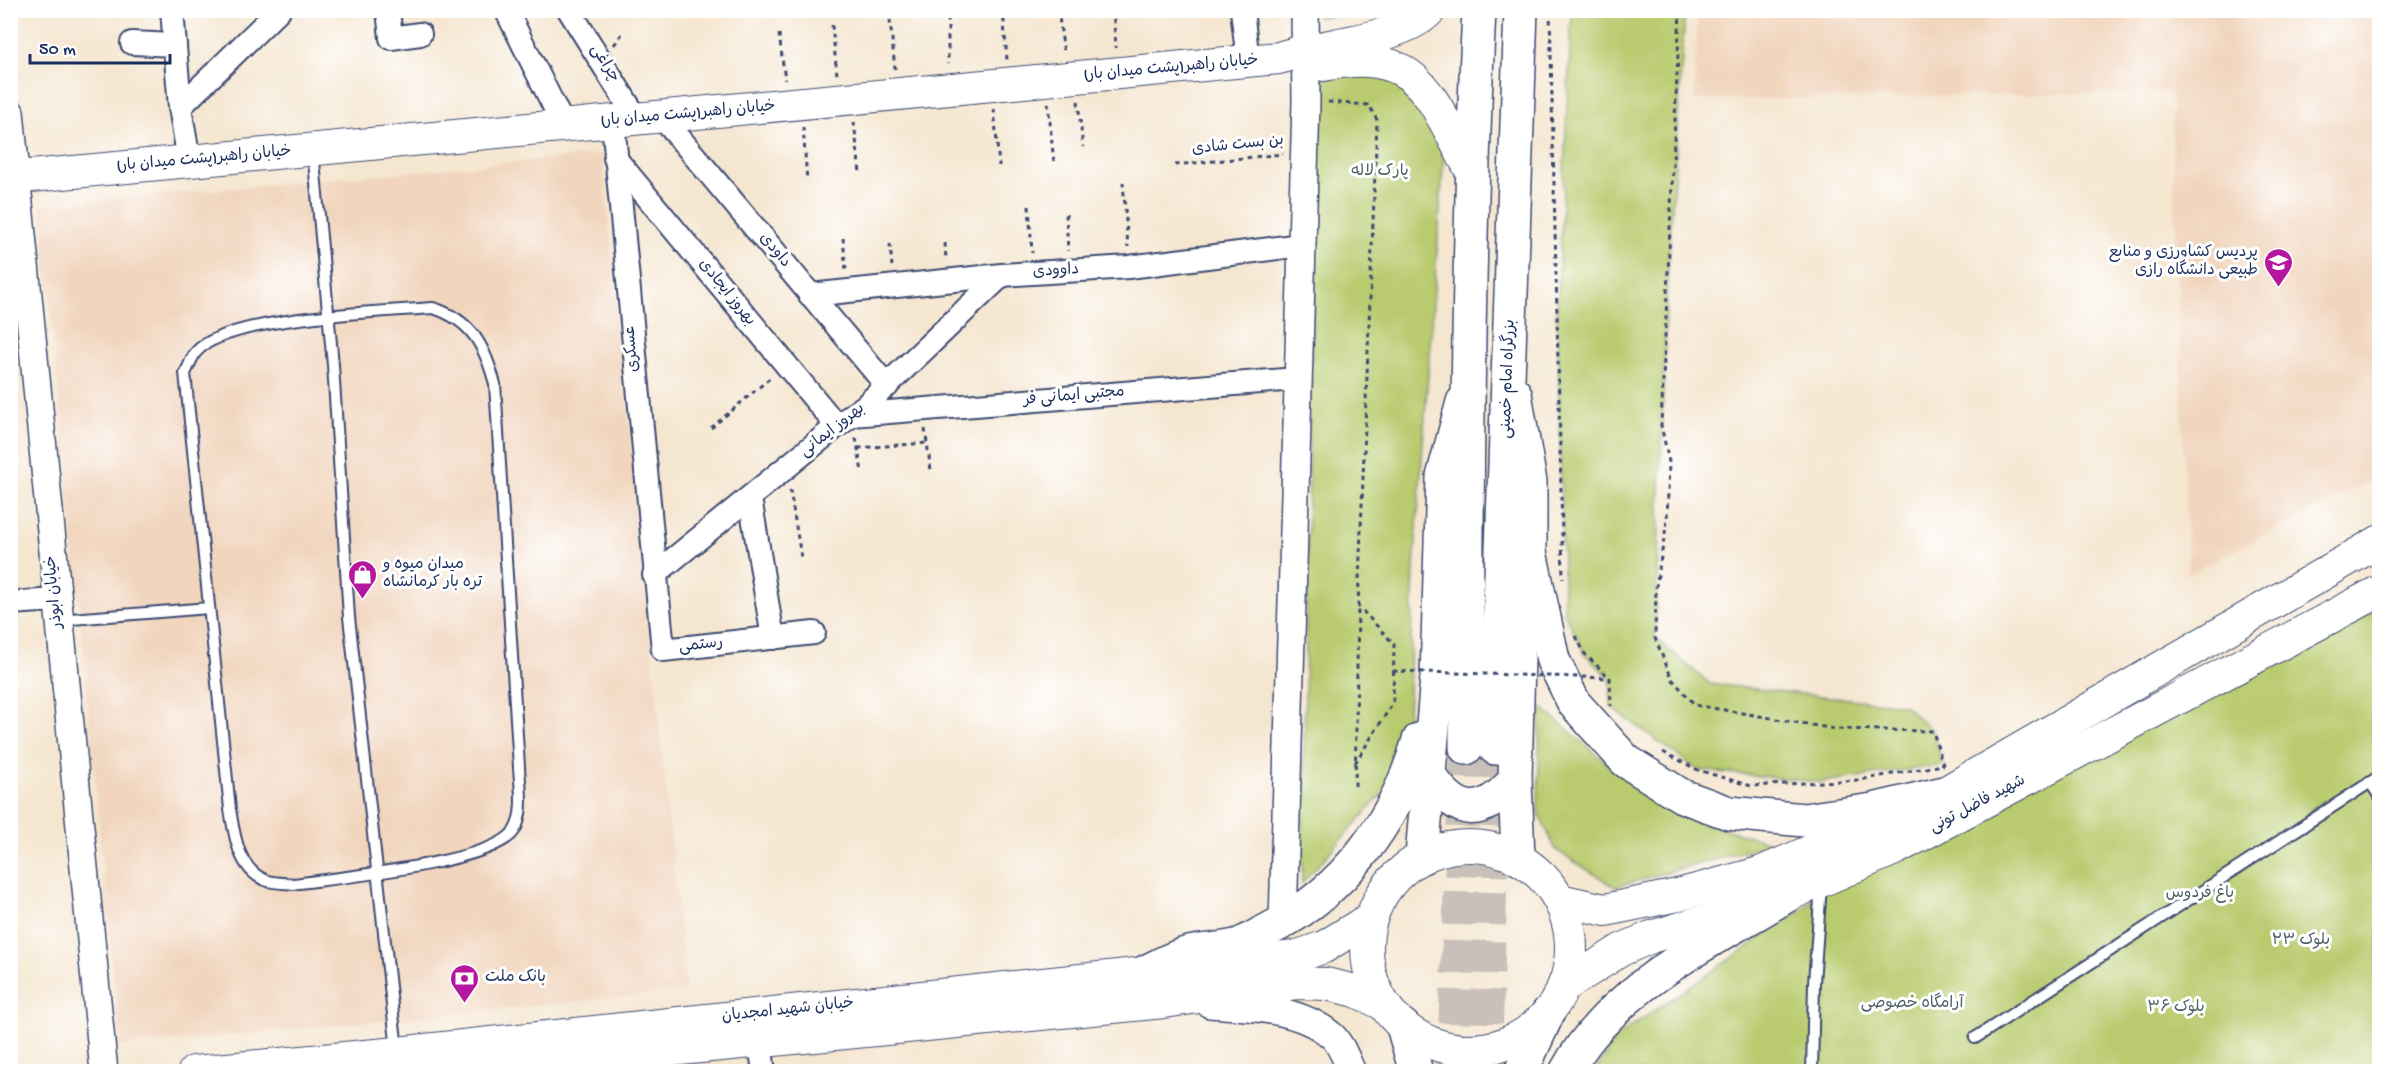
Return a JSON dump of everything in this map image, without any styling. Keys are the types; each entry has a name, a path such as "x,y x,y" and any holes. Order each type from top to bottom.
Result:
{"main road":[{"path":"1296,59 1403,29 1430,10"},
{"name":"بزرگراه امام خمینی","path":"1479,10 1472,170 1467,386 1481,748 1509,363 1521,10"},
{"name":"خیابان راهبر(پشت میدان بار)","path":"13,178 1248,61 1296,59"},
{"path":"1296,59 1343,61 1372,59 1415,78 1431,95 1472,170"},
{"path":"1509,363 1530,482 1530,552 1519,618 1515,780 1518,858"},
{"path":"1422,857 1437,677 1443,477 1467,386"},
{"name":"شهید فاضل تونی","path":"1560,900 1605,910 1678,895 1760,873 1944,793 2379,541"},
{"path":"1530,552 1553,660 1574,703 1626,761 1682,796 1729,813 1804,820 1874,810 1944,793"},
{"name":"شهید فاضل تونی","path":"1555,1000 1593,966 1641,941 1786,896 1897,848 2379,591"},
{"path":"1139,975 1188,953 1239,945 1283,923 1320,897 1353,865 1383,825 1410,772 1437,677"},
{"path":"1429,775 1449,801 1459,806 1480,807 1500,797 1515,780"},
{"path":"1416,1071 1393,1015 1371,977 1367,947 1371,918 1383,893 1400,873 1422,857 1453,847 1487,847 1518,858 1542,876 1560,900 1570,928 1571,958 1555,1000 1521,1071"},
{"path":"1566,1071 1578,1049 1624,1002 1674,963 1786,896"},
{"path":"1629,905 1622,920 1624,927 1628,935 1641,941"},
{"name":"خیابان شهید امجدیان","path":"760,1042 1139,975 1295,957 1324,947 1371,918"},
{"name":"خیابان شهید امجدیان","path":"445,1071 526,1058 760,1042 1164,1002 1298,983 1326,984 1356,991 1393,1015"},
{"path":"1393,1015 1431,1043 1462,1050 1494,1047 1523,1034 1555,1000"},
{"name":"خیابان شهید امجدیان","path":"195,1071 397,1053 526,1058"}],"street":[{"path":"172,10 180,107 189,161"},
{"path":"180,107 279,10"},
{"path":"388,10 391,38 420,34"},
{"path":"506,10 564,126"},
{"name":"چراغی","path":"569,10 637,120"},
{"path":"1242,10 1248,61"},
{"path":"1283,923 1296,379 1306,102 1296,59 1305,10"},
{"path":"132,44 175,45"},
{"name":"خیابان ابوذر","path":"10,112 13,178 104,1071"},
{"name":"عسکری","path":"637,120 615,158 654,575"},
{"name":"داودی","path":"637,120 810,294 887,386"},
{"name":"بهروز ایجادی","path":"615,158 785,364 845,421"},
{"name":"داوودی","path":"810,294 1002,275 1129,267 1301,245"},
{"name":"بهروز ایمانی","path":"654,575 887,386 1002,275"},
{"name":"مجتبی ایمانی فر","path":"845,421 922,410 1296,379"},
{"path":"750,498 773,638"},
{"name":"رستمی","path":"654,575 663,650 814,633"},
{"path":"10,603 57,610"},
{"path":"1164,1002 1252,1007 1301,1018 1333,1036 1352,1071"}],"lane":[{"path":"313,150 328,316 349,617 379,872 397,1053"},
{"path":"433,308 453,314 481,344 495,384 519,767 518,823 513,832 501,843 467,856 379,872 293,884 266,880 254,874 241,855 230,809 209,608 185,373 196,352 217,338 261,326 328,316 433,308"},
{"path":"57,610 209,608"},
{"path":"1975,1038 2375,779 2379,797"},
{"path":"1812,1071 1814,983 1822,882"}],"path":[{"path":"999,166 1003,10"},
{"path":"1054,163 1063,79 1058,10"},
{"path":"1113,10 1119,74"},
{"path":"1550,10 1563,579"},
{"path":"1658,749 1698,770 1751,786 1859,780 1942,765 1933,730 1835,729 1695,705 1672,679 1655,638 1656,587 1667,520 1669,462 1661,425 1680,10"},
{"path":"948,18 948,90"},
{"path":"890,21 898,95"},
{"path":"832,25 860,173"},
{"path":"779,34 807,180"},
{"path":"1063,79 1083,147"},
{"path":"1306,102 1360,102 1369,105 1377,120 1358,606 1355,788"},
{"name":"بن بست شادی","path":"1175,165 1304,152"},
{"path":"1123,182 1129,267"},
{"path":"1029,206 1033,273"},
{"path":"1066,214 1070,271"},
{"path":"843,238 848,291"},
{"path":"711,428 785,364"},
{"path":"922,410 931,471"},
{"path":"845,421 858,448 862,472"},
{"path":"858,448 927,443"},
{"path":"786,468 801,557"},
{"path":"1354,765 1393,703 1394,644 1358,606"},
{"path":"1574,633 1585,654 1610,678 1611,707"},
{"path":"1393,671 1610,678"}],"shaded area":[{"name":"پردیس کشاورزی و منابع طبیعی دانشگاه رازی","path":"1698,11 2379,11 2379,476 2188,574 2171,92 1694,100"},
{"name":"میدان میوه و تره بار کرمانشاه","path":"602,154 686,991 120,1046 41,206"}],"green space":[{"path":"1318,11 1395,11 1392,14 1317,17"},
{"path":"1572,11 1685,11 1667,283 1655,638 1710,684 1904,705 1933,731 1943,765 1821,782 1698,770 1611,707 1610,678 1585,654 1564,612 1557,310"},
{"name":"پارک لاله","path":"1370,69 1418,93 1444,154 1414,567 1406,768 1302,883 1309,448 1320,80"},
{"name":"باغ فردوس","path":"2379,608 2379,1071 1595,1072 1616,1037 1799,912 1848,869"},
{"path":"1540,706 1622,776 1679,816 1773,843 1615,887 1556,850 1538,812"}],"tunnel":[{"path":"1453,1072 1466,748"},
{"path":"1485,1072 1495,748"}],"place":[{"name":"پردیس کشاورزی و منابع طبیعی دانشگاه رازی","path":"2279,288"},
{"name":"میدان میوه و تره بار کرمانشاه","path":"362,600"},
{"name":"بانک ملت","path":"464,1004"}],"park label":[{"name":"بلوک ۲۳","path":"2301,941"},
{"name":"آرامگاه خصوصی","path":"1912,1004"},
{"name":"بلوک ۳۶","path":"2176,1008"}]}
